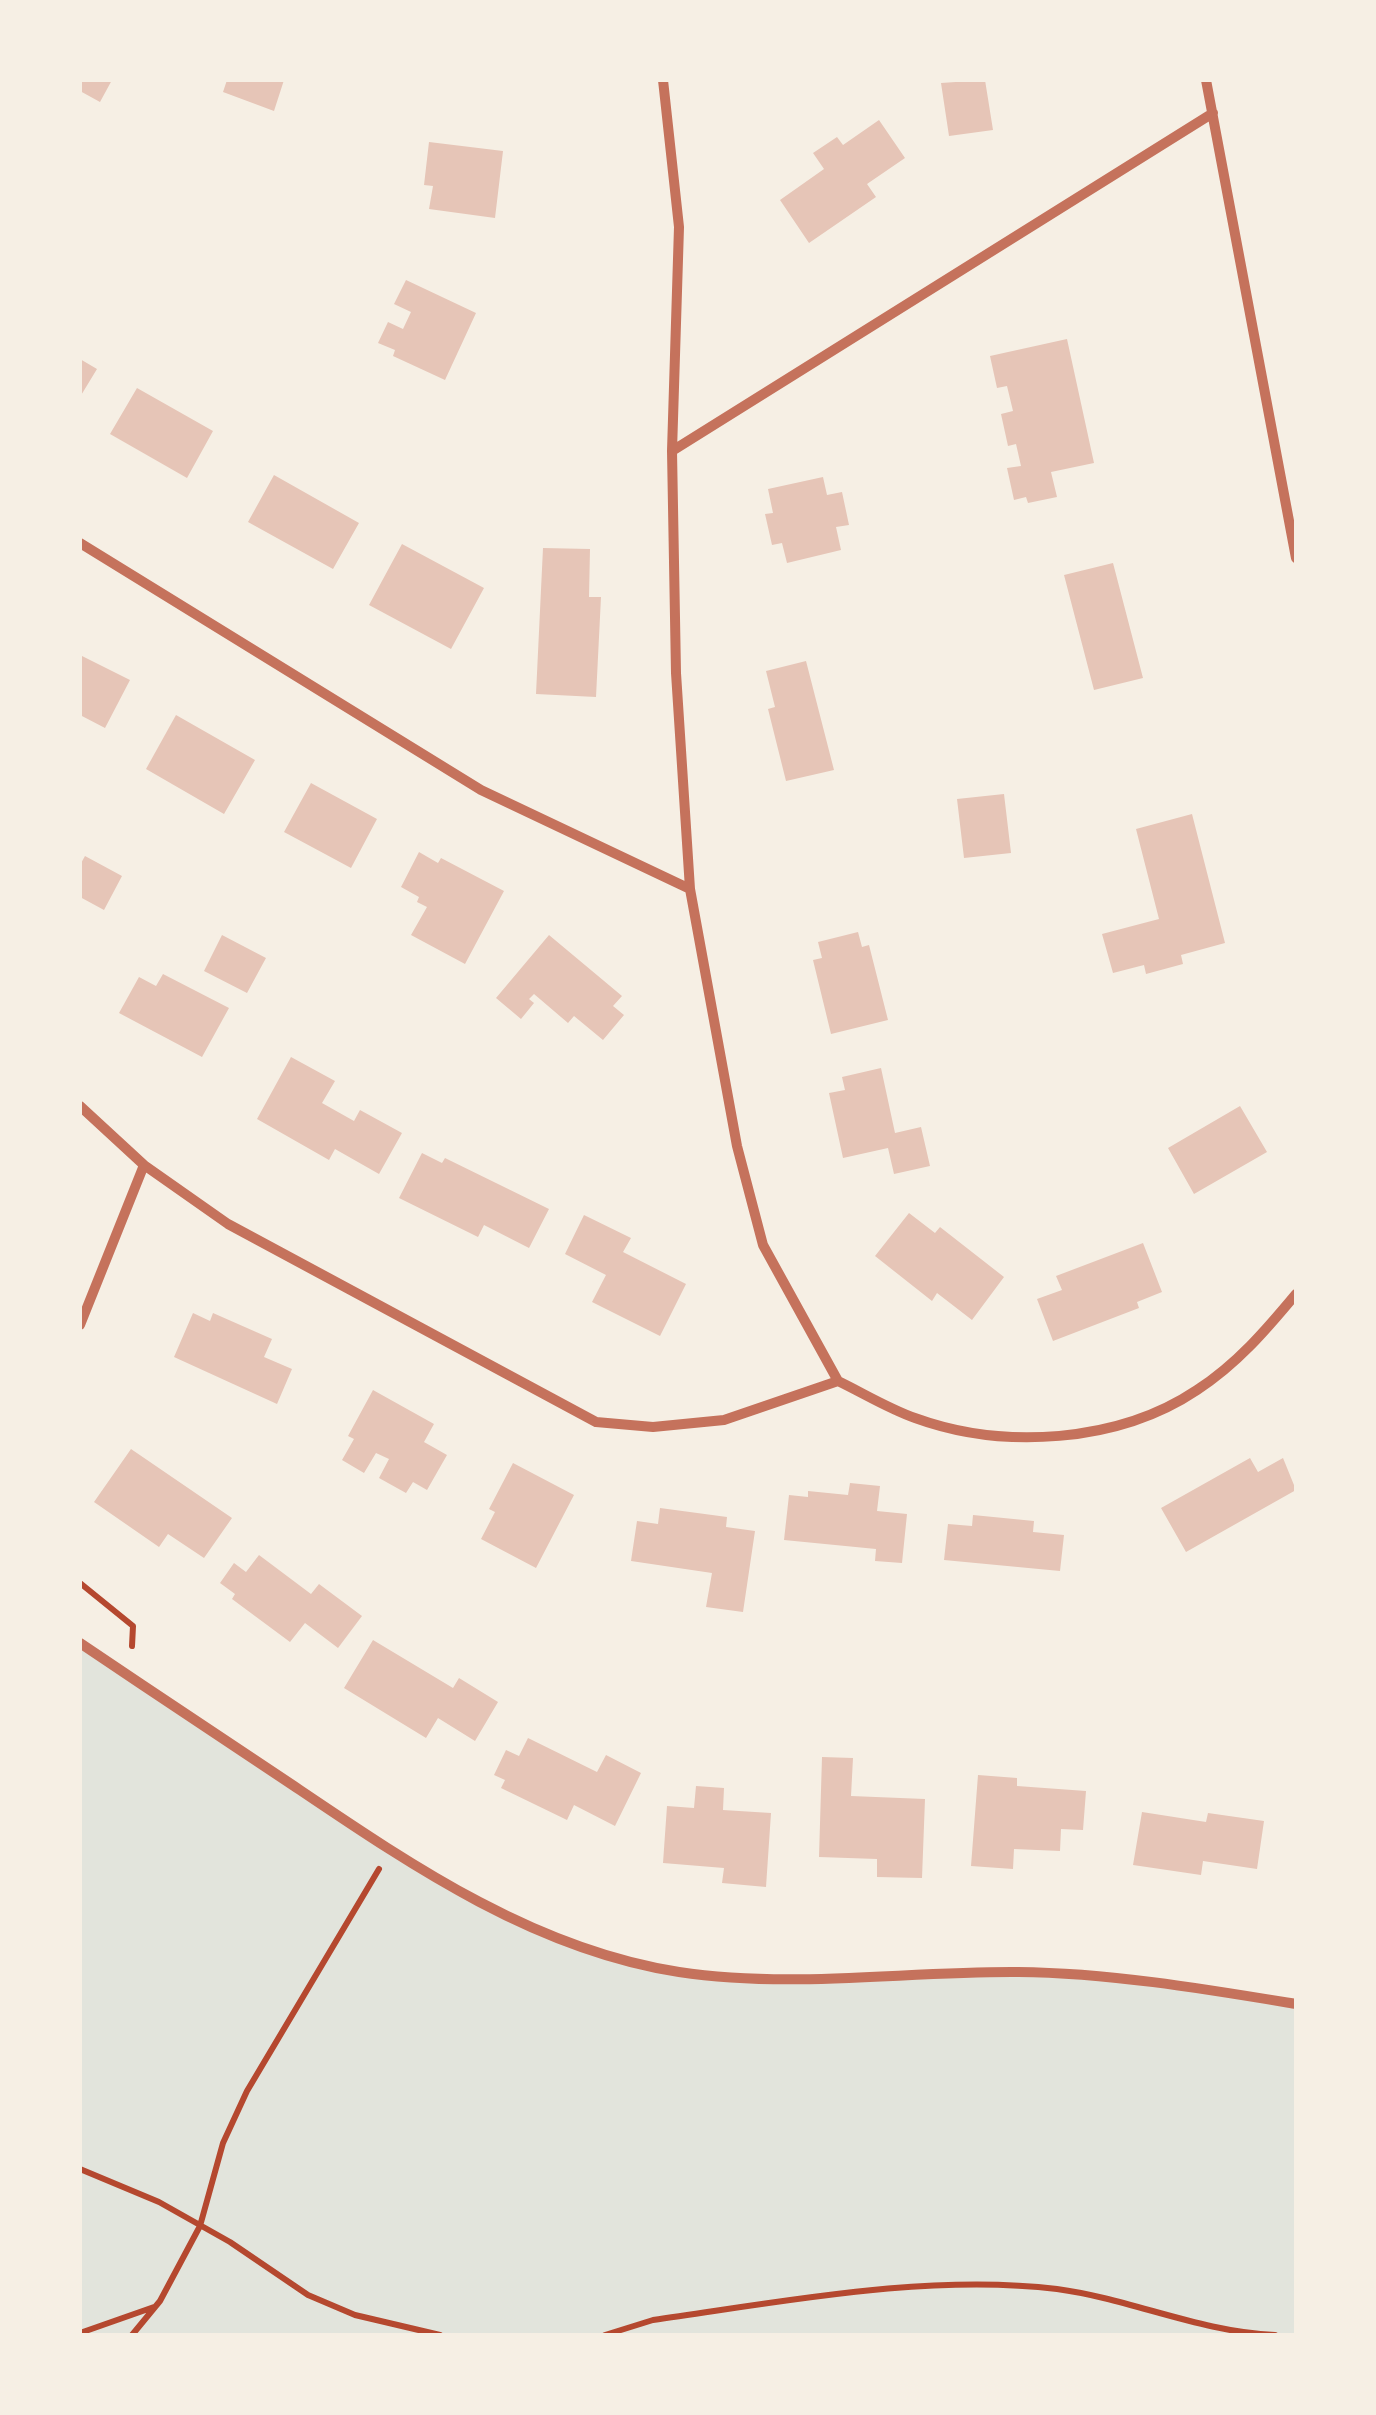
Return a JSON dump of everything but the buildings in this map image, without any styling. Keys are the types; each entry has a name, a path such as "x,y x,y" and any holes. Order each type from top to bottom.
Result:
{"street":[{"path":"663,80 680,227 672,451 676,673 690,890 737,1146 762,1246 838,1381 916,1419 1015,1438 1110,1429 1195,1392 1251,1348 1296,1294"},
{"path":"1206,80 1296,558"},
{"path":"672,451 1212,113"},
{"path":"80,544 481,790 690,890"},
{"path":"80,1106 144,1166 228,1224 596,1422 653,1427 724,1420 838,1381"},
{"path":"80,1325 144,1166"},
{"path":"80,1643 390,1850 493,1910 586,1948 677,1972 781,1981 1019,1972 1141,1981 1296,2004"}],"path":[{"path":"80,1582 133,1626 131,1677"},
{"path":"132,2335 155,2307 200,2226 223,2144 246,2091 390,1850"},
{"path":"80,2169 159,2202 230,2242 308,2296 355,2316 440,2335"},
{"path":"605,2335 653,2320 962,2284 1057,2290 1228,2330 1275,2335"},
{"path":"80,2333 155,2307"}],"shaded area":[{"path":"80,1643 429,1874 525,1924 626,1961 679,1972 764,1979 1053,1973 1296,2004 1296,2335 80,2335"}]}
